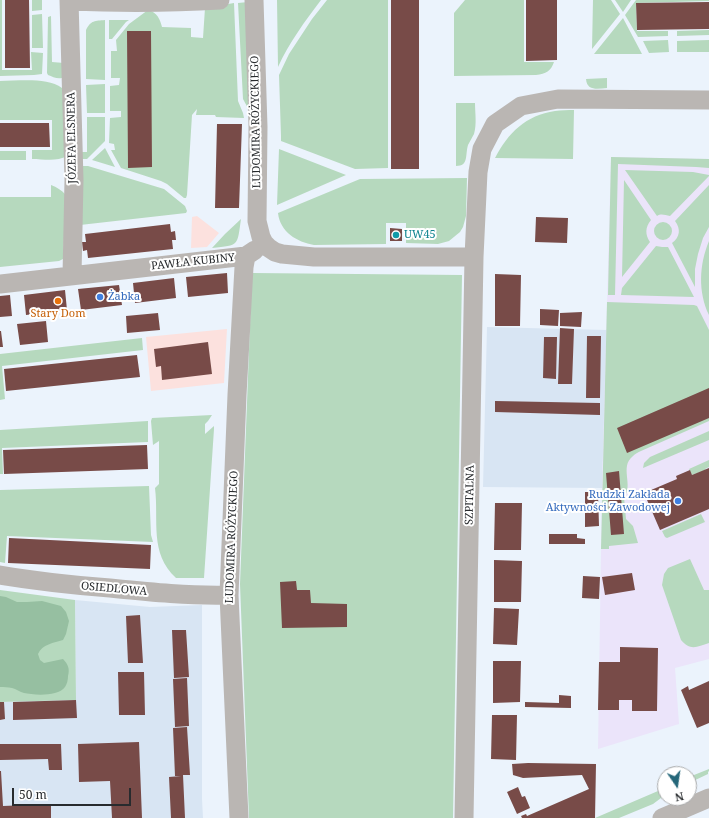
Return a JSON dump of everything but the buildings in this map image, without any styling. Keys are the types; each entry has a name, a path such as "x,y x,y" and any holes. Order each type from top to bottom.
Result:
{"street":[{"name":"JÓZEFA ELSNERA","path":"72,275 74,180 69,1 176,2 220,0"},
{"name":"LUDOMIRA RÓŻYCKIEGO","path":"254,0 258,127 257,221 264,243"},
{"name":"SZPITALNA","path":"464,818 474,257 478,172 482,149 495,124 521,106 558,99 709,100"},
{"name":"PAWŁA KUBINY","path":"0,284 246,256 264,243"},
{"path":"264,243 275,252 282,254 314,257 474,257"},
{"name":"LUDOMIRA RÓŻYCKIEGO","path":"239,818 229,595 239,349 244,266 246,256"},
{"name":"OSIEDLOWA","path":"0,575 28,580 150,592 229,595"},
{"path":"662,818 709,798"}],"shaded area":[{"path":"611,157 709,159 709,659 675,668 679,724 598,749 602,488"},
{"path":"197,216 219,233 207,247 191,248 192,217"},
{"path":"487,327 607,330 602,488 483,487"},
{"path":"227,329 224,383 151,391 146,337"},
{"path":"75,600 150,607 202,605 203,818 0,818 0,702 76,700"}],"green space":[{"path":"0,0 2,0 2,70 32,70 31,52 43,53 42,74 0,76"},
{"path":"32,0 42,0 42,10 32,11"},
{"path":"277,0 321,0 292,41 278,67"},
{"path":"327,0 388,0 388,168 355,169 281,141 279,75 289,54 312,19"},
{"path":"465,0 524,0 524,62 554,62 550,70 543,74 536,75 454,76 454,13"},
{"path":"593,0 611,0 620,14 592,49"},
{"path":"615,0 631,0 623,12"},
{"path":"636,0 709,1 636,3 637,31 668,31 668,36 638,37 625,15"},
{"path":"248,2 250,112 243,99 238,3"},
{"path":"234,3 238,101 244,118 196,115 197,109 192,115 187,195 186,198 184,198 161,181 121,168 111,150 115,150 114,144 109,143 110,118 121,117 121,111 110,111 110,86 119,85 120,78 111,78 111,51 117,51 116,40 129,24 148,10 154,12 158,16 162,27 191,28 191,37 203,38 205,8"},
{"path":"42,14 43,48 32,48 32,15"},
{"path":"51,16 52,62 64,63 64,77 60,78 52,77 47,73 48,17"},
{"path":"623,18 642,54 594,54"},
{"path":"105,20 105,80 86,79 86,30 92,23"},
{"path":"109,20 129,20 112,39 109,39"},
{"path":"709,30 709,35 677,36 677,31"},
{"path":"668,40 669,52 649,53 643,41"},
{"path":"709,40 709,52 677,52 677,41"},
{"path":"607,78 607,88 600,89 588,86 586,79"},
{"path":"0,81 41,81 49,82 62,88 67,156 54,160 32,159 32,150 52,150 52,120 0,120"},
{"path":"105,84 105,113 87,113 86,85"},
{"path":"456,103 475,103 475,130 468,145 465,162 460,166 456,166"},
{"path":"574,110 573,159 495,158 512,133 527,121 545,113"},
{"path":"87,117 105,117 105,141 87,159 80,159 75,152 87,152"},
{"path":"105,148 115,167 92,160"},
{"path":"279,149 346,175 277,205"},
{"path":"0,151 26,151 26,160 0,160"},
{"path":"611,157 709,159 709,168 618,164 615,295 608,295"},
{"path":"79,166 88,166 164,189 185,206 187,211 186,213 80,225"},
{"path":"625,170 693,172 709,176 670,216 662,214 657,216"},
{"path":"467,178 466,216 463,227 460,232 449,241 438,244 406,243 406,223 386,223 386,244 314,245 296,239 290,235 279,220 278,213 360,179"},
{"path":"624,180 651,220 646,231 650,242 622,277"},
{"path":"51,185 66,195 63,259 59,261 0,267 0,197 51,197"},
{"path":"709,185 709,227 703,238 698,254 695,269 695,287 672,243 677,238 679,233 675,221"},
{"path":"241,219 239,234 236,242 228,246 212,248 225,234"},
{"path":"663,222 670,224 672,231 670,238 663,240 656,238 654,231 656,224"},
{"path":"709,241 709,315 703,297 701,278 703,259"},
{"path":"656,246 668,247 694,297 621,295 622,288"},
{"path":"252,273 462,275 453,818 249,818 240,584"},
{"path":"607,302 697,306 709,330 709,421 639,452 629,460 627,465 628,487 624,497 626,519 633,526 638,543 609,546 609,549 601,549"},
{"path":"142,338 143,350 2,366 5,399 0,400 0,354"},
{"path":"212,415 205,424 205,434 214,426 214,429 204,578 176,578 162,558 157,536 155,488 159,484 159,441 153,445 151,421 152,418"},
{"path":"148,421 148,442 2,448 3,474 0,474 0,430"},
{"path":"709,431 709,440 643,468 644,463 650,457"},
{"path":"709,460 709,467 705,469 706,470 692,475 689,469"},
{"path":"149,486 151,535 153,542 7,536 5,563 0,562 0,490"},
{"path":"701,514 705,522 667,538 665,537 662,531"},
{"path":"690,559 704,590 709,590 709,643 694,647 687,646 681,640 662,585 664,574 668,568"},
{"path":"0,590 75,600 76,700 0,702"},
{"path":"0,596 17,602 42,601 61,606 66,612 69,621 63,640 45,646 38,654 40,660 44,663 63,659 66,663 69,669 68,680 62,690 51,694 33,694 24,693 8,687 0,687"},
{"path":"709,769 708,774 697,779 697,774"},
{"path":"657,791 657,801 653,804 619,818 595,818"}],"place":[{"name":"UW45","path":"396,235"},
{"name":"Żabka","path":"100,297"},
{"name":"Stary Dom","path":"58,301"},
{"name":"Rudzki Zakłada Aktywności Zawodowej","path":"678,501"}]}
